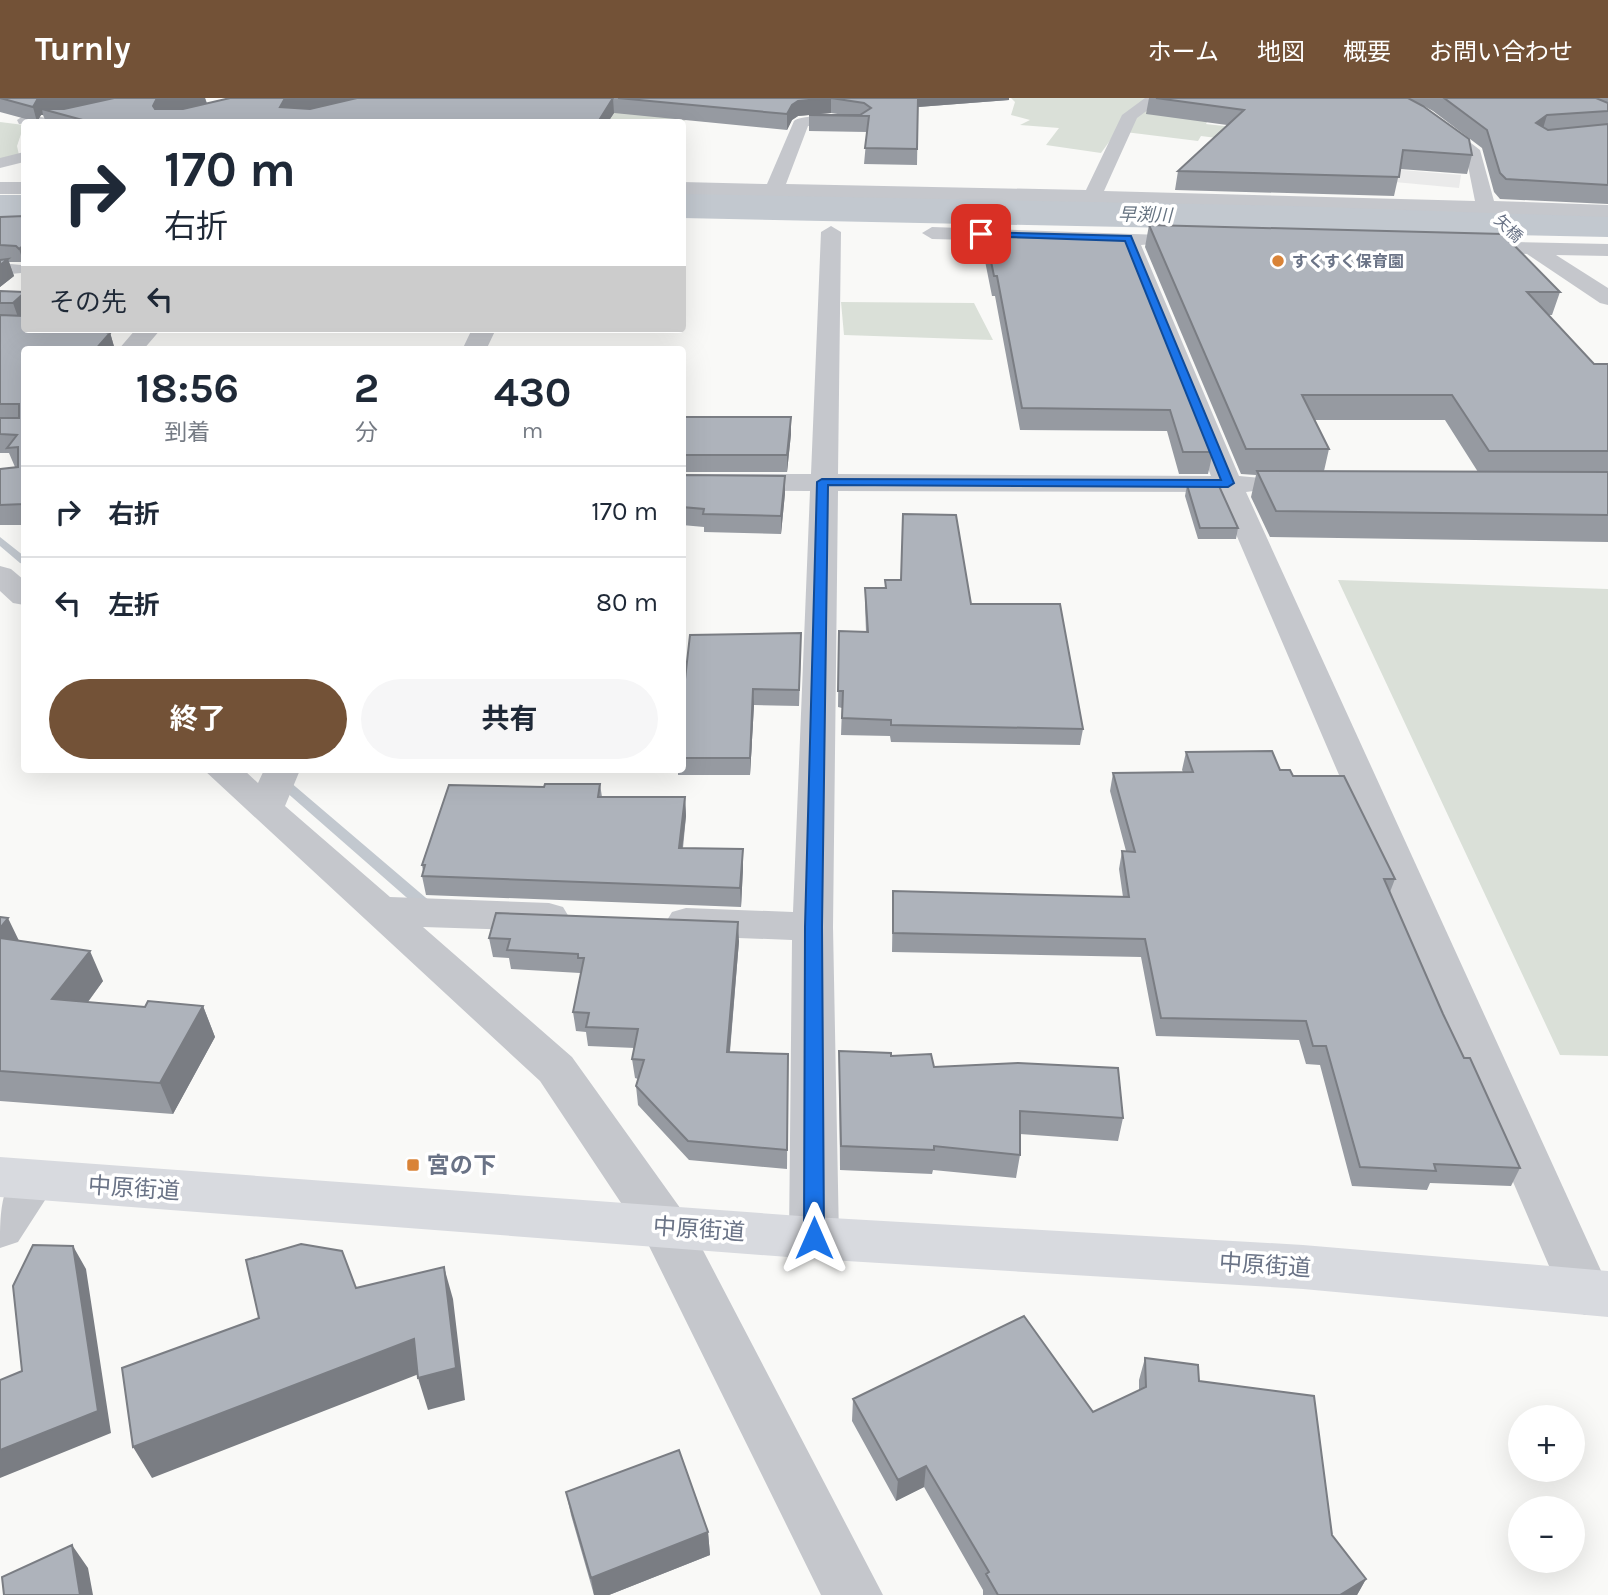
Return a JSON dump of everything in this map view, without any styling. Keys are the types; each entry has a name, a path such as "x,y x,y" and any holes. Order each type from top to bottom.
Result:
{"main road":[{"name":"中原街道","path":"17,1179 814,1238 1303,1267 1596,1293"}],"street":[{"path":"1092,197 1130,115 1156,98"},
{"path":"1387,98 1426,117 1475,154 1486,206"},
{"path":"775,188 802,121 860,123"},
{"path":"0,163 21,158"},
{"path":"0,188 21,188"},
{"path":"686,188 775,188 1608,211"},
{"name":"矢橋","path":"1486,206 1532,249 1608,298"},
{"path":"814,1238 813,927 822,482 831,232"},
{"path":"932,233 1170,239"},
{"path":"1128,238 1228,483 1596,1293"},
{"path":"1448,247 1608,250"},
{"path":"134,346 145,333"},
{"path":"686,482 1283,484"},
{"path":"0,575 21,593"},
{"path":"228,773 272,794 379,911 556,1069 665,1227 853,1595"},
{"path":"379,911 582,918"},
{"path":"650,921 813,927"},
{"path":"0,1227 17,1179"}],"shaded area":[{"path":"601,98 688,119 686,120 588,119"},
{"path":"1011,98 1219,98 1206,124 1233,127 1345,154 1201,136 1198,141 1117,131 1101,153 1046,145 1059,128 1020,125 1030,120 1011,115 1015,102"},
{"path":"0,122 21,125 17,146 19,155 0,160"},
{"path":"1379,168 1461,175 1459,188 1373,180"},
{"path":"841,302 974,303 993,340 844,335"},
{"path":"1338,580 1608,589 1608,1056 1560,1055"}],"building":[{"path":"0,98 47,98 37,100 33,107"},
{"path":"114,98 167,98 156,100 153,106 155,109 183,109 230,98 294,98 284,100 280,107 310,109 357,98 613,98 600,119 79,119 42,109 64,109"},
{"path":"618,98 831,98 798,101 787,114"},
{"path":"831,98 918,98 917,149 865,148 869,116 809,115 860,115 871,108 864,103"},
{"path":"1156,98 1408,98 1469,139 1472,155 1403,150 1399,177 1178,171 1244,110"},
{"path":"1444,98 1596,98 1608,103 1608,111 1547,115 1536,123 1548,130 1608,124 1608,185 1506,179 1500,173 1487,130"},
{"path":"21,216 19,249 16,246 0,245 0,217"},
{"path":"1149,225 1503,234 1560,292 1527,292 1594,364 1608,364 1608,451 1489,451 1452,395 1302,395 1329,449 1246,449"},
{"path":"986,237 1125,238 1213,452 1183,452 1170,410 1022,408 997,276 994,276"},
{"path":"0,291 21,292 21,296 13,303 0,303"},
{"path":"0,315 21,316 21,333 110,333 99,346 21,346 21,504 0,505 0,469 18,467 18,447 7,448 17,435 0,434 0,418 19,418 19,404 0,404"},
{"path":"686,417 791,417 787,455 686,455"},
{"path":"1257,471 1608,472 1608,515 1276,511"},
{"path":"686,475 785,476 781,516 703,514 704,509 686,507"},
{"path":"1187,485 1219,486 1238,528 1200,528"},
{"path":"903,514 956,515 971,604 1060,604 1083,729 891,725 891,720 842,718 843,691 838,691 839,631 868,632 865,588 886,588 885,580 901,580"},
{"path":"801,633 799,690 753,689 750,758 686,758 686,670 690,635"},
{"path":"1272,751 1280,770 1290,770 1293,776 1344,776 1395,879 1384,879 1443,1014 1464,1058 1470,1058 1520,1168 1434,1164 1436,1171 1360,1167 1326,1046 1313,1046 1306,1021 1161,1018 1145,939 893,933 893,891 1129,897 1122,851 1135,852 1113,773 1193,772 1186,752"},
{"path":"545,784 600,784 598,797 685,797 679,848 743,849 740,888 422,876 425,865 422,865 449,785 544,787"},
{"path":"496,913 738,922 727,1052 788,1054 787,1150 688,1141 636,1086 644,1060 632,1059 638,1029 586,1027 589,1013 573,1012 584,958 578,958 578,954 507,950 510,939 489,938"},
{"path":"0,917 8,918 0,928"},
{"path":"0,938 90,951 52,999 145,1007 148,1001 203,1006 160,1083 0,1071"},
{"path":"839,1051 891,1053 891,1056 931,1054 934,1067 1018,1063 1118,1068 1123,1118 1020,1111 1020,1155 934,1146 934,1150 841,1146"},
{"path":"301,1244 342,1251 356,1288 444,1267 456,1368 418,1378 414,1339 133,1447 122,1368 259,1318 246,1260"},
{"path":"33,1245 73,1246 98,1411 0,1450 0,1380 22,1371 13,1286"},
{"path":"1024,1316 1093,1412 1146,1387 1145,1358 1198,1365 1199,1381 1314,1396 1332,1535 1366,1579 1340,1595 998,1595 986,1574 989,1572 926,1466 898,1480 853,1399"},
{"path":"679,1450 708,1532 591,1578 566,1492"},
{"path":"72,1545 80,1595 4,1595 2,1577"}],"waterway":[{"name":"早渕川","path":"686,205 1608,224"},
{"name":"早渕川","path":"0,208 21,208"},
{"path":"0,540 21,558"},
{"path":"271,773 427,907"}],"place":[{"name":"すくすく保育園","path":"1278,261"},
{"name":"宮の下","path":"413,1165"}],"route":[{"path":"814,1238 813,927 822,482 1228,483 1128,238 981,234"}]}
